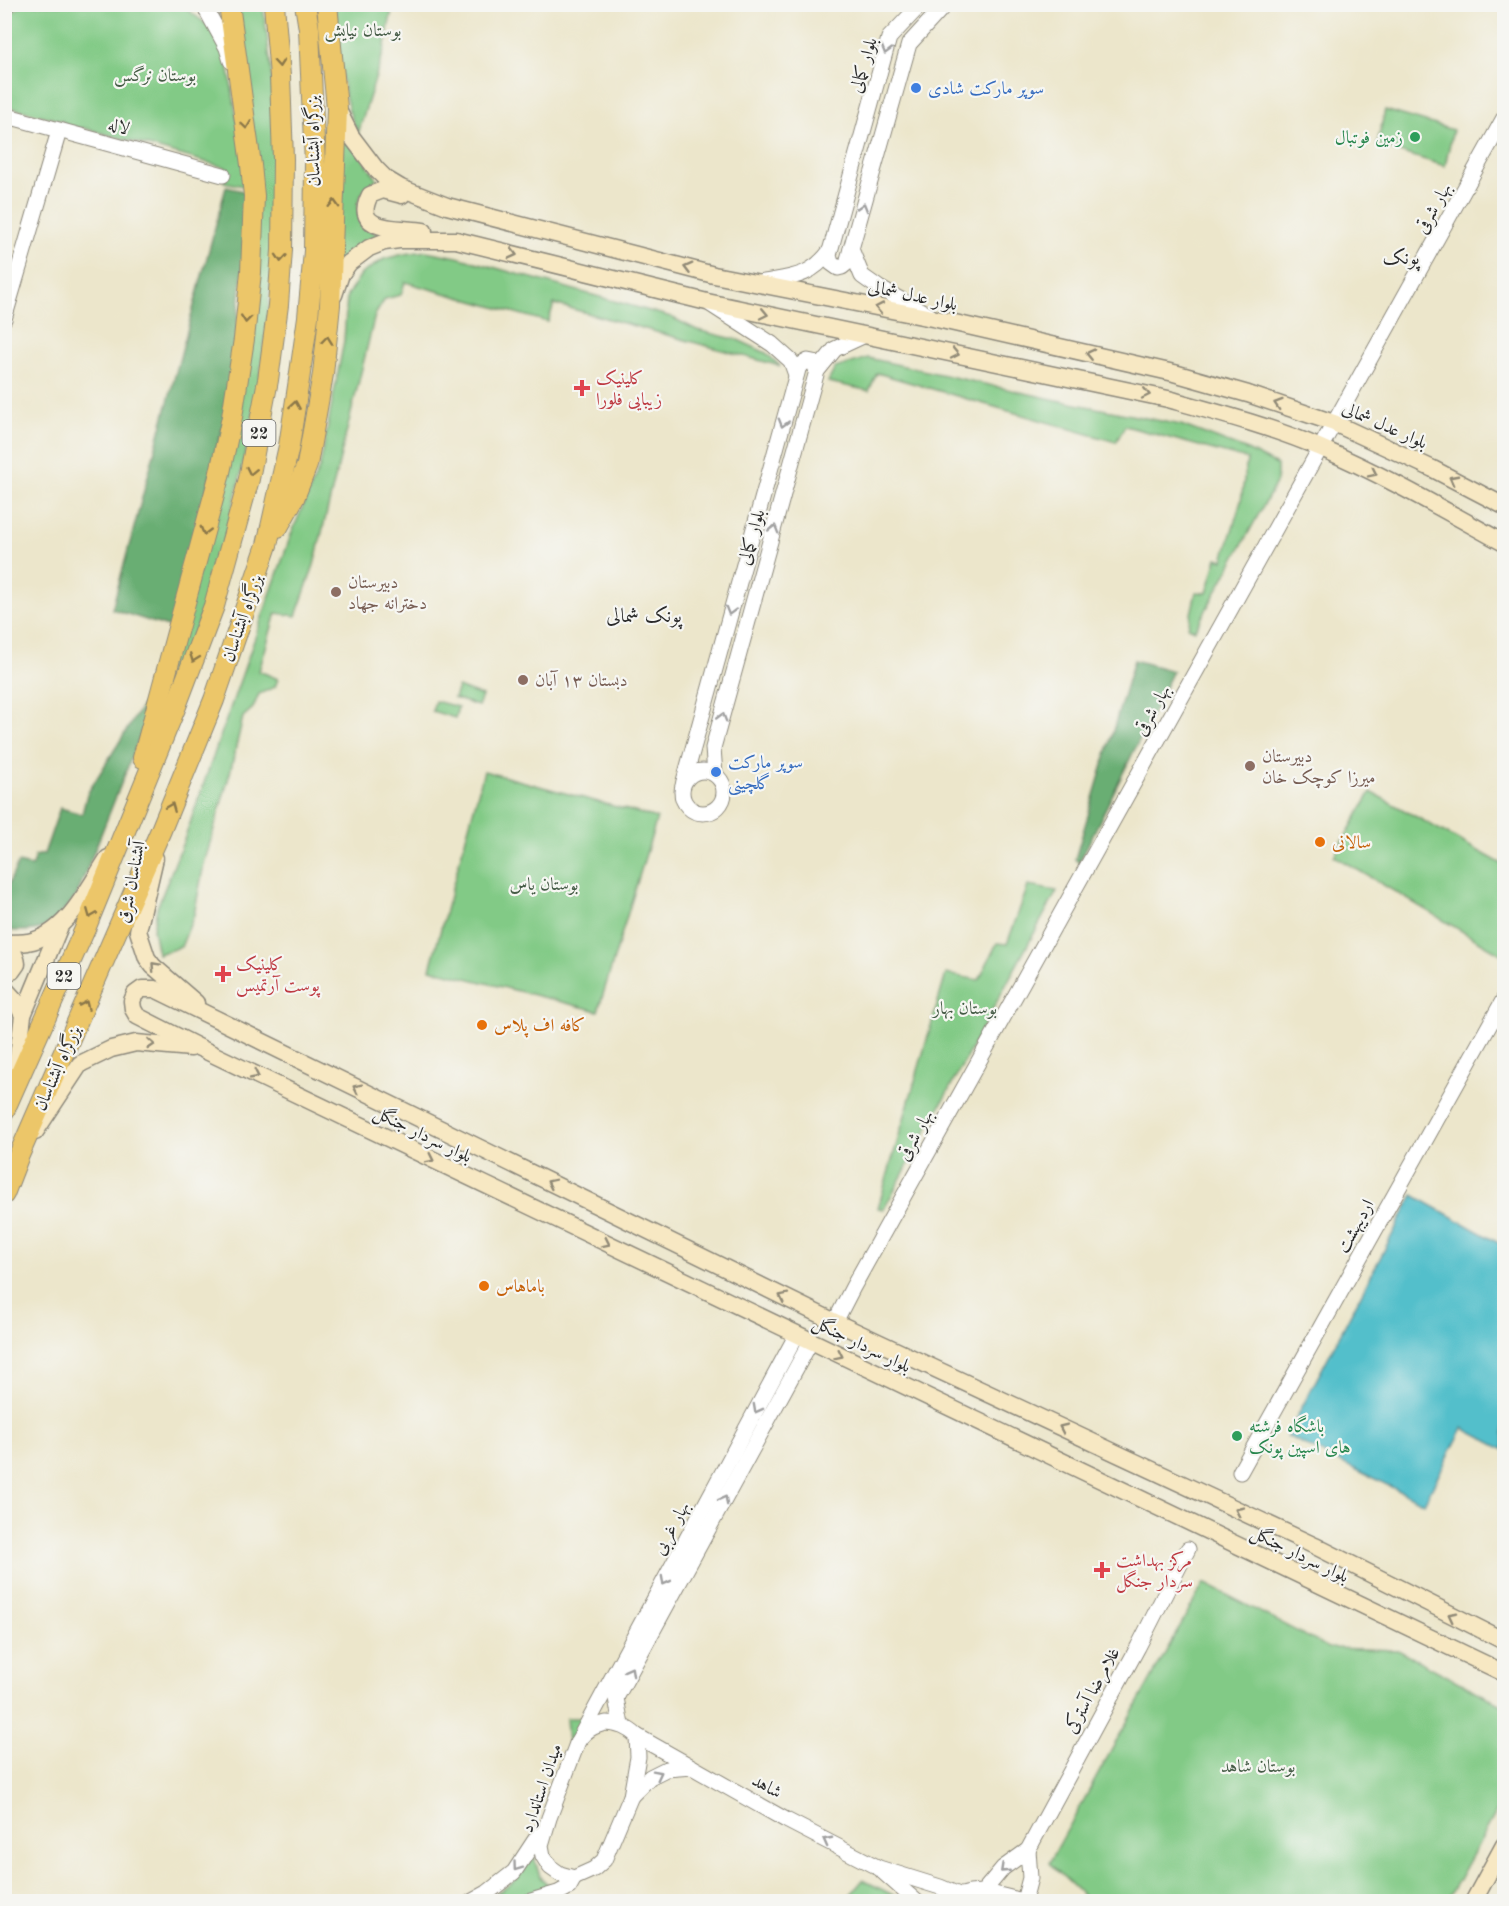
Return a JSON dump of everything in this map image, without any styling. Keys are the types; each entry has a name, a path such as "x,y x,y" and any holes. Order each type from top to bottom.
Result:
{"highway":[{"path":"121,840 219,477 239,375 251,272 254,196 229,4"},
{"name":"بزرگراه آبشناسان","path":"4,1110 85,929 214,606 249,479 260,428 278,305 282,250 283,159 280,76 274,4"},
{"name":"بزرگراه آبشناسان","path":"4,1194 161,830 214,700 267,545 289,446 308,317 314,250 315,165 305,4"},
{"path":"267,545 294,498 307,465 323,374 330,305 337,108 327,4"}],"main road":[{"name":"بلوار عدل شمالی","path":"337,108 351,136 375,169 386,179 401,188 447,206 714,275 937,319 1174,373 1248,394 1334,423 1504,506"},
{"path":"447,206 383,190 370,195 365,205 365,213 375,225 383,227 414,229 707,302 1168,399 1240,419 1320,447 1421,497 1504,543"},
{"path":"330,305 341,274 349,263 369,248 384,242 399,240 456,240"},
{"name":"آبشناسان شرق","path":"161,830 138,931 147,958 153,966 215,1018"},
{"path":"4,944 29,942 43,937 60,926 71,916 121,840"},
{"path":"15,1084 23,1015 60,926"},
{"path":"4,944 16,956 17,964 12,971 4,973"},
{"path":"4,988 15,1000 23,1015"},
{"name":"بلوار سردار جنگل","path":"1501,1639 1315,1546 835,1322 215,1018 150,988 139,991 133,997 132,1005 137,1016 202,1049 1504,1673"},
{"path":"19,1155 80,1064 111,1049 136,1043 202,1049"},
{"path":"1473,1902 1504,1845"}],"street":[{"path":"4,8 8,4"},
{"path":"204,4 227,48 242,93"},
{"name":"بلوار کمالی","path":"829,253 889,38 921,4"},
{"path":"829,253 834,266 842,267 849,256 909,44 941,9 942,4"},
{"name":"لاله","path":"4,115 223,175"},
{"name":"بهار شرقی","path":"835,1322 1504,118"},
{"path":"4,319 59,130"},
{"path":"755,284 807,272 820,265 829,253"},
{"path":"849,256 862,276 879,288 937,319"},
{"path":"707,302 772,344 791,361 797,370 808,361 813,362 818,372"},
{"name":"بلوار کمالی","path":"715,774 713,748 818,372 835,349 866,335"},
{"name":"بلوار کمالی","path":"684,781 797,370"},
{"path":"702,770 715,774 723,784 724,796 718,808 706,813 692,811 683,801 684,781 702,770"},
{"name":"اردیبهشت","path":"1240,1472 1504,999"},
{"name":"بهار غربی","path":"621,1725 616,1698 804,1338"},
{"name":"بهار غربی","path":"578,1741 804,1338"},
{"name":"غلامرضا آسترکی","path":"1028,1850 1138,1647 1188,1549"},
{"name":"میدان استاندارد","path":"574,1878 560,1875 550,1867 543,1856 541,1845 549,1818 578,1741 585,1731 606,1722 621,1725"},
{"path":"528,1902 558,1893 569,1887 574,1878 594,1869 604,1860 631,1796 638,1757 637,1736 629,1728 621,1725"},
{"name":"شاهد","path":"637,1736 879,1868 940,1887 955,1898"},
{"path":"631,1796 650,1777 666,1769 692,1767"},
{"path":"471,1902 514,1872 549,1818"},
{"path":"983,1892 1003,1868 1028,1850"},
{"path":"955,1898 983,1892 1025,1901 1030,1878 1028,1850"},
{"name":"شاهد","path":"879,1868 917,1902"}],"green space":[{"name":"بوستان نرگس","path":"180,4 210,27 227,58 248,187 224,182 227,168 84,128 65,127 63,121 5,106 4,18 23,5"},
{"path":"234,5 263,5 270,55 275,180 273,252 268,310 254,413 231,514 199,620 152,738 256,280"},
{"name":"بوستان نیایش","path":"335,5 393,5 384,50 358,134 343,87"},
{"name":"زمین فوتبال","path":"1385,110 1453,130 1445,166 1377,145"},
{"path":"339,123 377,179 362,194 358,209 359,217 364,224 381,236 335,275"},
{"path":"226,187 248,192 248,220 229,402 171,628 112,609"},
{"path":"426,251 457,257 671,317 697,330 738,340 766,353 780,366 554,304 548,322 405,282 401,295 385,299 375,315 314,565 296,616 276,613 259,671 278,679 275,687 259,694 253,708 243,717 204,864 194,915 181,947 158,954 153,929 157,908 184,840 292,532 320,466 344,341 347,296 361,274 384,259"},
{"path":"868,358 1181,425 1245,449 1277,465 1277,481 1195,630 1188,627 1196,592 1207,593 1217,558 1223,560 1241,501 1247,459 1125,426 1116,442 877,373 869,391 828,382 835,368"},
{"path":"1134,660 1173,671 1079,863 1075,859"},
{"path":"458,687 482,696 478,706 454,698"},
{"path":"146,699 154,701 76,897 46,926 30,931 5,930 5,892 18,863 32,866 35,856 44,854 60,808 82,814 87,794"},
{"path":"435,701 458,707 455,718 432,711"},
{"name":"بوستان یاس","path":"484,771 657,818 598,1011 430,969"},
{"path":"1371,792 1504,865 1504,956 1334,856"},
{"name":"بوستان بهار","path":"1028,886 1057,891 884,1209 878,1208 946,974 979,980 997,943 1007,944"},
{"name":"بوستان شاهد","path":"1204,1583 1329,1648 1398,1650 1504,1706 1504,1798 1447,1901 1089,1901 1049,1863"},
{"path":"566,1718 584,1718 573,1742 568,1744"},
{"path":"533,1854 540,1877 554,1890 511,1901 485,1902 513,1882"},
{"path":"863,1880 905,1901 845,1901"}],"water":[{"path":"1413,1195 1504,1246 1504,1450 1463,1428 1424,1503 1287,1436"}],"place":[{"name":"سوپر مارکت شادی","path":"916,88"},
{"name":"زمین فوتبال","path":"1415,137"},
{"name":"کلینیک زیبایی فلورا","path":"582,388"},
{"name":"دبیرستان دخترانه جهاد","path":"336,592"},
{"name":"دبستان ۱۳ آبان","path":"523,680"},
{"name":"دبیرستان میرزا کوچک خان","path":"1250,766"},
{"name":"سوپر مارکت گلچینی","path":"716,772"},
{"name":"سالانی","path":"1320,842"},
{"name":"کلینیک پوست آرتمیس","path":"223,974"},
{"name":"کافه اف پلاس","path":"482,1025"},
{"name":"باماهاس","path":"484,1286"},
{"name":"باشگاه فرشته های اسپین پونک","path":"1237,1436"},
{"name":"مرکز بهداشت سردار جنگل","path":"1102,1570"}],"district":[{"name":"پونک","path":"1401,257"},
{"name":"پونک شمالی","path":"644,615"}]}
